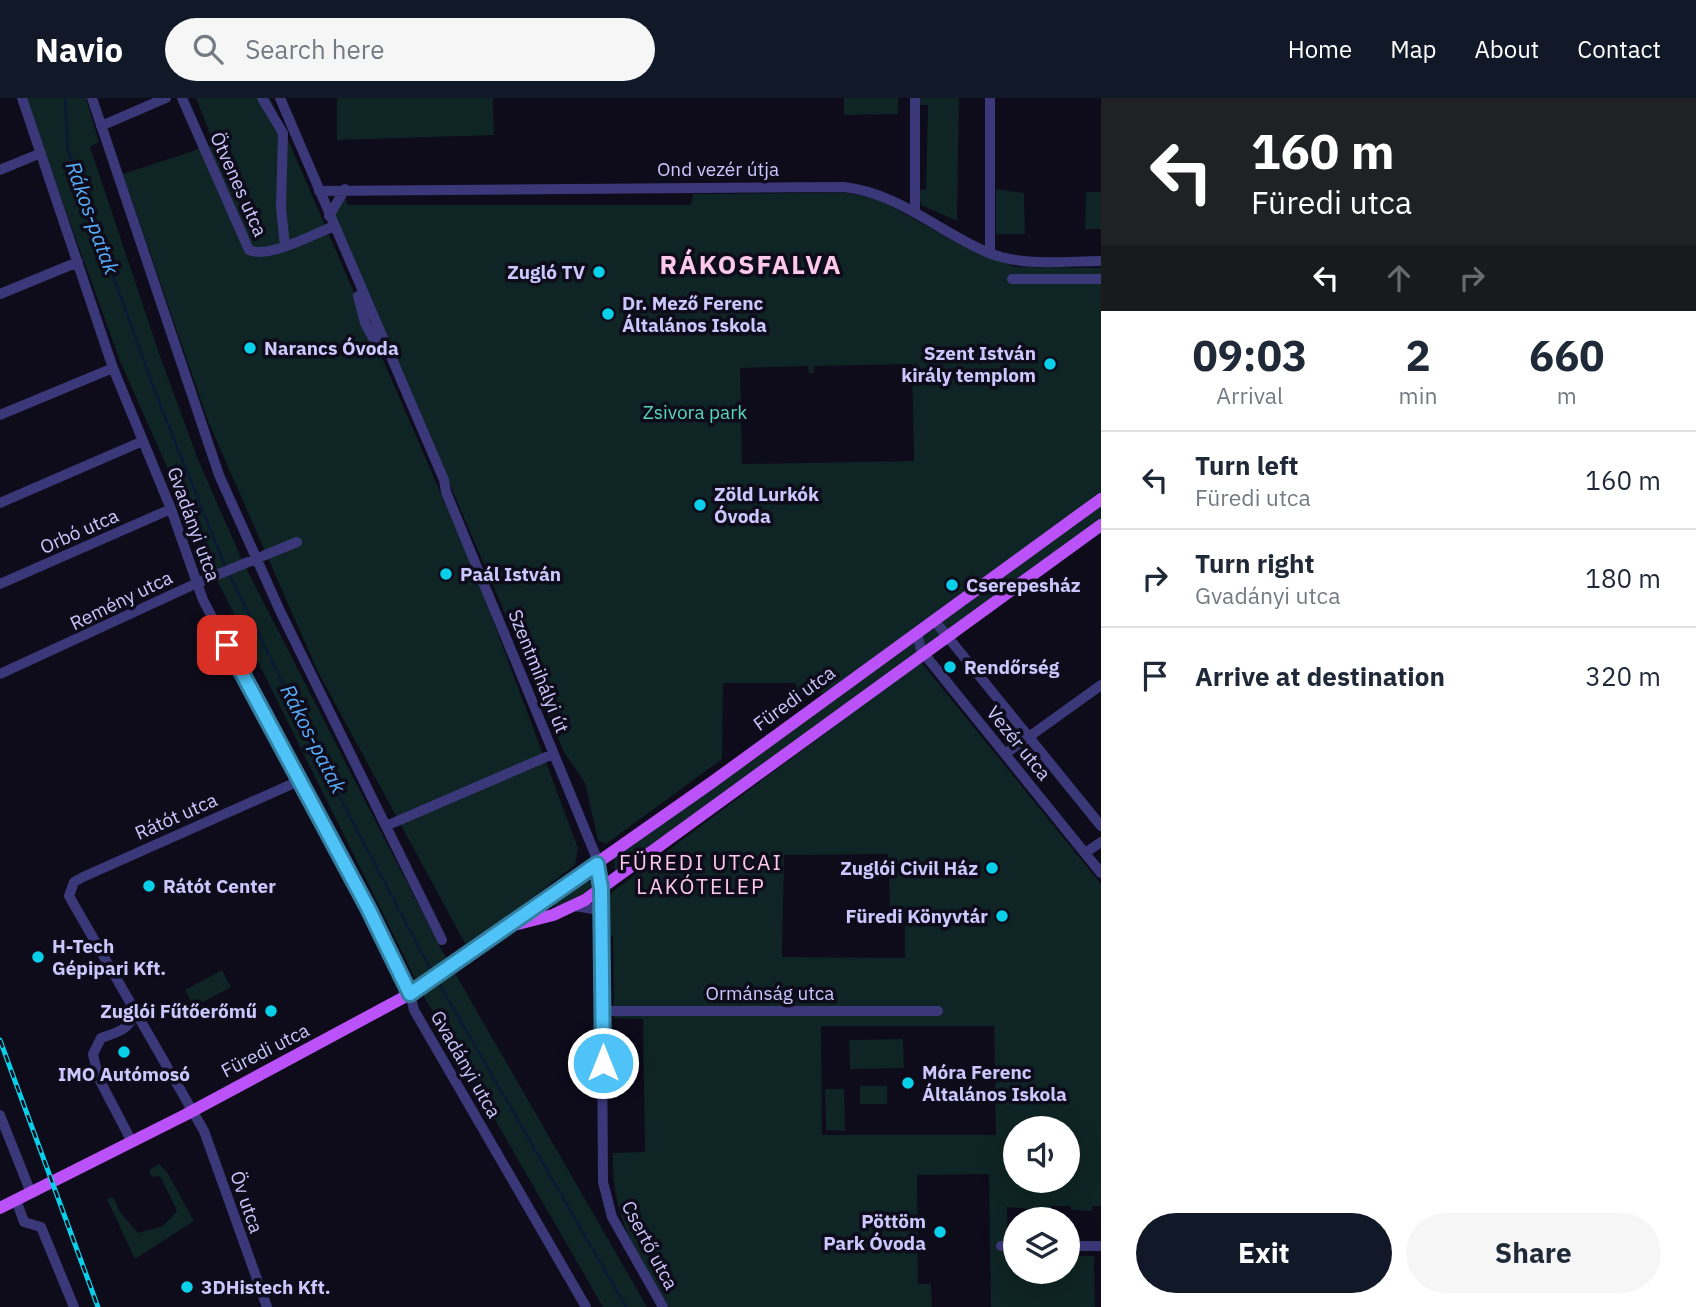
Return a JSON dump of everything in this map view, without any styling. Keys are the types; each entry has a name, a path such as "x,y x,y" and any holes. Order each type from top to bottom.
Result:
{"main road":[{"name":"Füredi utca","path":"0,1208 194,1110 410,994 597,864 1101,499"},
{"name":"Füredi utca","path":"508,927 575,906 1101,525"}],"street":[{"name":"Gvadányi utca","path":"22,98 113,368 171,509 203,600 301,780 410,994 414,1010 586,1307"},
{"name":"Gvadányi utca","path":"92,98 219,475 442,940"},
{"path":"101,126 166,98"},
{"name":"Ötvenes utca","path":"181,98 249,250 256,254 285,246"},
{"path":"262,98 283,134 281,208 285,246 331,221 345,189"},
{"path":"915,98 915,213"},
{"path":"990,98 990,253"},
{"name":"Szentmihályi út","path":"282,99 357,279 358,297 365,323 396,374 444,480 446,492 553,754 575,800 597,864"},
{"path":"0,170 41,153"},
{"name":"Ond vezér útja","path":"319,191 844,187 880,195 990,253 1027,261 1101,261"},
{"path":"0,294 78,262"},
{"path":"1012,279 1101,279"},
{"path":"0,415 113,368"},
{"path":"0,503 143,441"},
{"name":"Orbó utca","path":"0,584 171,509"},
{"name":"Remény utca","path":"0,674 235,566 297,542"},
{"name":"Vezér utca","path":"934,620 1101,826"},
{"name":"Vezér utca","path":"917,633 918,644 924,654 1101,873"},
{"path":"1005,754 1101,685"},
{"path":"386,826 553,754"},
{"name":"Rátót utca","path":"70,888 82,877 301,780"},
{"path":"1085,853 1101,842"},
{"name":"Csertő utca","path":"597,864 602,915 606,1197 612,1217 663,1307"},
{"name":"Öv utca","path":"70,888 69,896 194,1110 267,1307"},
{"path":"575,906 593,909 602,915"},
{"path":"132,1142 98,1077 93,1054 101,1038 126,1028 132,1022 135,1010"},
{"name":"Ormánság utca","path":"603,1011 938,1011"},
{"path":"0,1115 31,1193"},
{"path":"16,1200 24,1222 41,1227 74,1307"},
{"path":"1080,1246 1101,1246"}],"green space":[{"path":"25,98 86,98 99,142 90,147 161,359 199,462 243,562 440,947 647,1307 603,1307 426,1000 218,582 120,361"},
{"path":"196,98 270,98 476,575 578,848 575,865 467,947 318,672 208,421 123,174 214,144"},
{"path":"337,98 493,98 494,135 337,140"},
{"path":"844,98 898,98 898,114 844,115"},
{"path":"918,98 959,98 957,221 921,205 918,190 926,189 928,105 918,105"},
{"path":"996,189 1024,193 1025,234 996,234"},
{"path":"1086,192 1101,192 1101,229 1085,229"},
{"name":"Zsivora park","path":"848,193 878,199 959,244 1015,267 1101,268 1101,496 827,693 797,694 796,683 723,683 722,759 606,844 598,840 585,783 564,752 335,215 337,204 346,198 348,205 691,205 693,194","holes":["912,364 914,461 742,464 740,368 808,366 809,373 814,373 814,366"]},
{"path":"1101,506 1101,521 615,873 614,858"},
{"path":"921,662 1101,884 1101,1206 1092,1206 1091,1211 1070,1206 1003,1207 1003,1284 1080,1284 1080,1256 1094,1256 1095,1307 991,1307 989,1174 917,1175 918,1284 931,1284 932,1307 669,1307 628,1234 616,1197 613,1153 645,1152 643,1019 614,1018 613,936 609,935 606,901 612,892","holes":["888,854 888,864 905,865 889,867 890,921 905,921 905,958 782,957 784,855","821,1026 994,1026 996,1135 822,1135"]},
{"path":"579,882 593,883 595,888 556,907 552,904"},
{"path":"222,970 231,987 194,1007 185,990"},
{"path":"903,1039 904,1068 850,1069 849,1040"},
{"path":"860,1086 887,1086 887,1104 860,1104"},
{"path":"825,1089 844,1089 845,1131 826,1130"},
{"path":"159,1164 167,1172 194,1221 135,1259 107,1199 113,1197 120,1212 138,1233 163,1226 177,1211 160,1176 152,1177 149,1170"}],"waterway":[{"name":"Rákos-patak","path":"65,98 68,151 156,394 225,566"},
{"name":"Rákos-patak","path":"228,572 331,781 433,974"},
{"name":"Rákos-patak","path":"437,980 626,1307"}],"railway":[{"path":"0,1040 98,1307"}],"place":[{"name":"Zugló TV","path":"599,272"},
{"name":"Dr. Mező Ferenc Általános Iskola","path":"608,314"},
{"name":"Narancs Óvoda","path":"250,348"},
{"name":"Szent István király templom","path":"1050,364"},
{"name":"Zöld Lurkók Óvoda","path":"700,505"},
{"name":"Paál István","path":"446,574"},
{"name":"Cserepesház","path":"952,585"},
{"name":"Rendőrség","path":"950,667"},
{"name":"Zuglói Civil Ház","path":"992,868"},
{"name":"Rátót Center","path":"149,886"},
{"name":"Füredi Könyvtár","path":"1002,916"},
{"name":"H-Tech Gépipari Kft.","path":"38,957"},
{"name":"Zuglói Fűtőerőmű","path":"271,1011"},
{"name":"IMO Autómosó","path":"124,1052"},
{"name":"Móra Ferenc Általános Iskola","path":"908,1083"},
{"name":"Pöttöm Park Óvoda","path":"940,1232"},
{"name":"3DHistech Kft.","path":"187,1287"}],"district":[{"name":"RÁKOSFALVA","path":"751,265"},
{"name":"FÜREDI UTCAI LAKÓTELEP","path":"701,875"}],"route":[{"path":"227,645 301,780 410,994 597,864 601,888 603,1063"}]}
